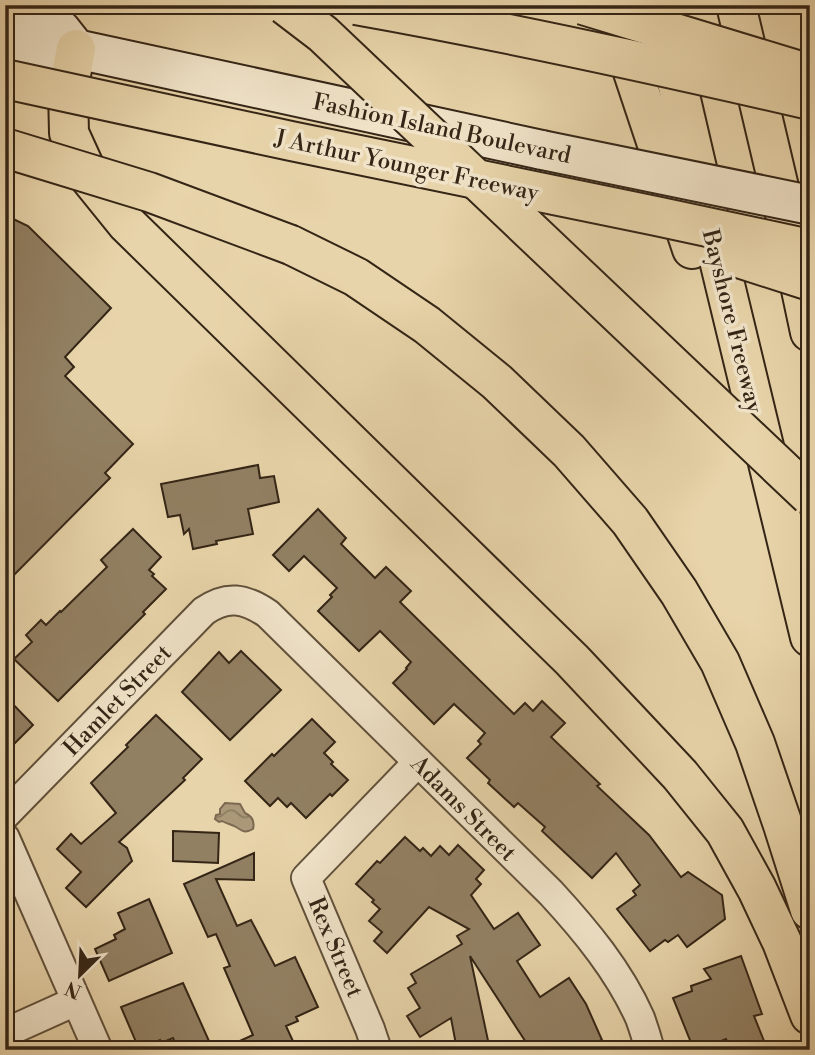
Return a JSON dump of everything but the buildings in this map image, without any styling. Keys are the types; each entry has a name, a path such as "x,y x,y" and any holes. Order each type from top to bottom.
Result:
{"highway":[{"path":"285,5 323,34 795,505"},
{"path":"356,5 673,68 810,100"},
{"path":"583,5 810,74"},
{"path":"611,5 795,505"},
{"name":"Bayshore Freeway","path":"660,5 699,177 795,505 810,637"},
{"path":"736,5 810,242"},
{"path":"76,49 68,90 69,133 89,177 127,224 572,660 680,775 724,831 757,889 782,942 810,1015"},
{"name":"J Arthur Younger Freeway","path":"5,79 810,249"},
{"path":"291,141 602,218 810,281"},
{"path":"5,148 149,192 291,245 356,277 437,333 497,382 569,452 630,521 679,592 720,662 755,743 810,911"},
{"path":"796,202 810,332"}],"main road":[{"name":"Fashion Island Boulevard","path":"5,17 61,30 76,49"},
{"name":"Fashion Island Boulevard","path":"5,48 53,58 76,49 796,202"}],"street":[{"name":"Hamlet Street","path":"5,815 204,611 226,600 238,600"},
{"name":"Adams Street","path":"238,600 268,614 578,922 603,954 624,988 639,1018 650,1050"},
{"name":"Rex Street","path":"377,1050 306,878 418,762"},
{"path":"5,838 98,1050"},
{"path":"5,1032 76,1002"}],"water":[{"path":"225,803 240,804 252,819 253,829 244,831 215,819"}]}
